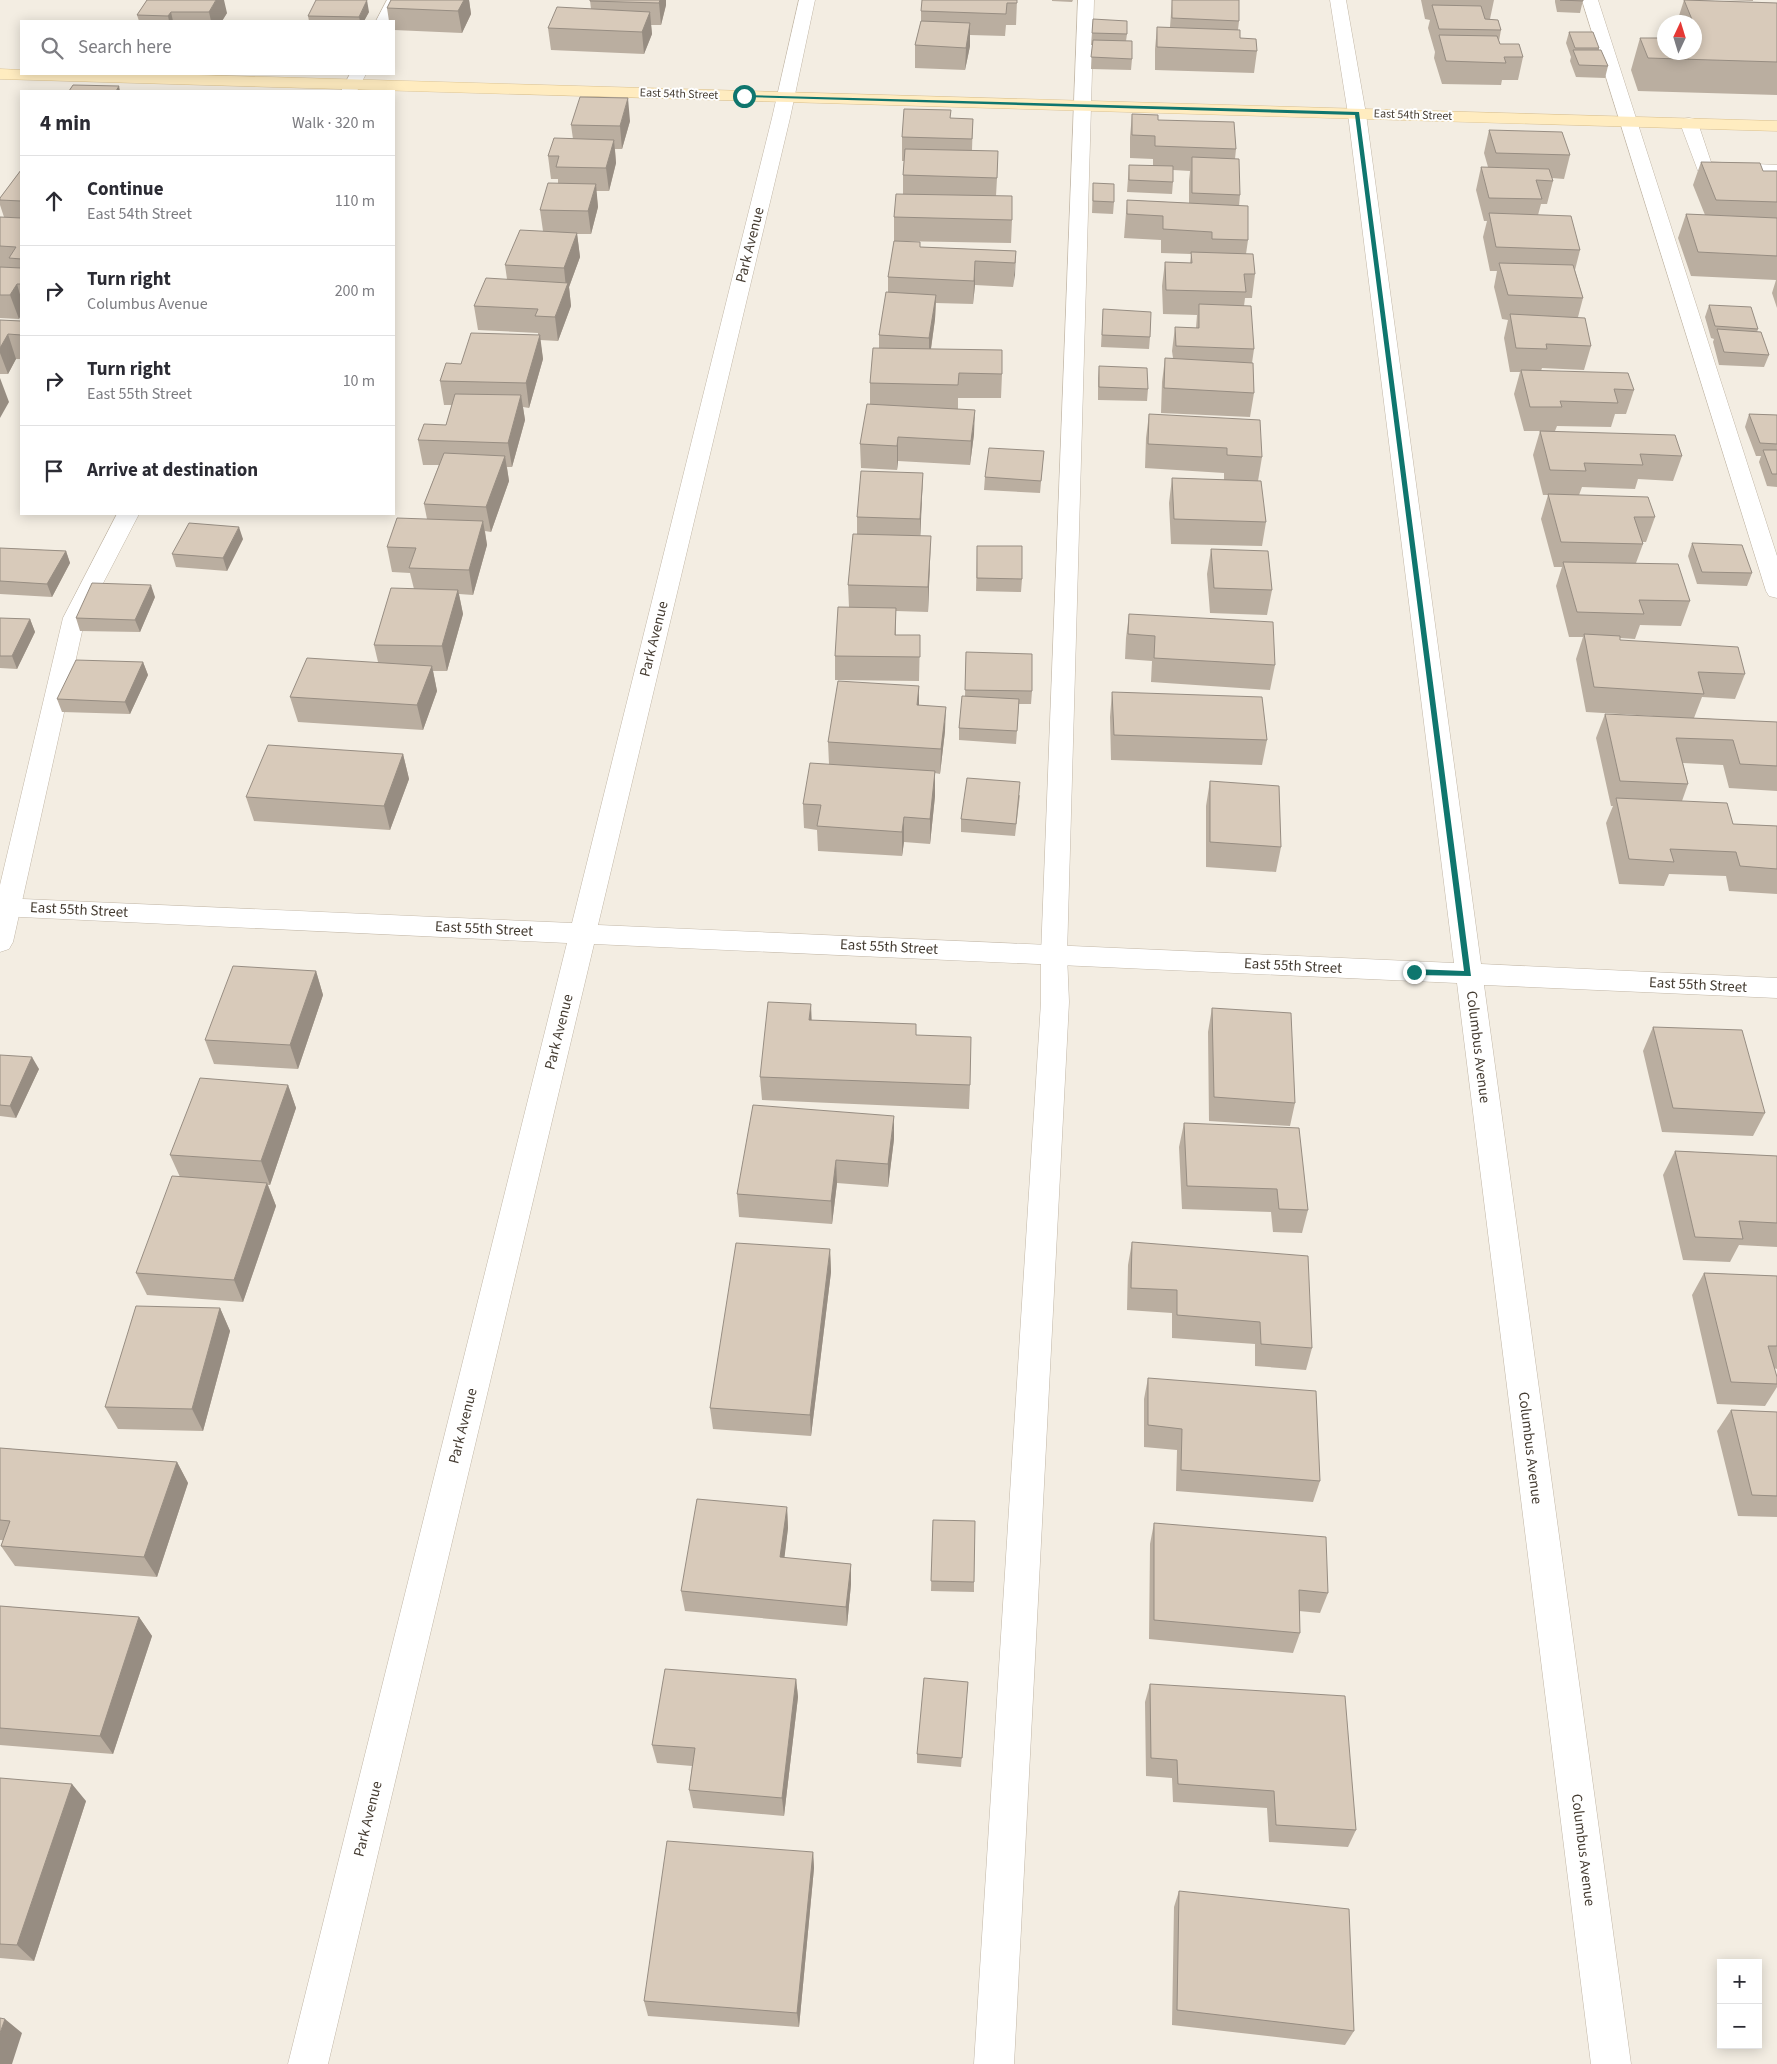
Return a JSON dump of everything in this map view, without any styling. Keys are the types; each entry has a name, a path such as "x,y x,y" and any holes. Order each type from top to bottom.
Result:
{"street":[{"path":"385,20 395,0"},
{"name":"Park Avenue","path":"308,2064 786,97 806,0"},
{"path":"994,2064 1055,1002 1054,955 1084,106 1086,0"},
{"name":"Columbus Avenue","path":"1338,0 1357,114 1611,2064"},
{"path":"1590,0 1777,591"},
{"name":"East 54th Street","path":"0,74 20,75"},
{"name":"East 54th Street","path":"39,75 1777,126"},
{"path":"1689,123 1704,167 1777,170"},
{"path":"0,942 4,907 74,618 127,515"},
{"name":"East 55th Street","path":"4,907 1777,988"}],"building":[{"path":"147,0 216,0 209,12 171,12 168,16 137,15"},
{"path":"316,0 367,0 359,17 308,16"},
{"path":"391,0 464,0 458,11 387,8"},
{"path":"590,0 660,0 659,3"},
{"path":"922,0 1017,0 1017,3 1007,3 1006,14 921,11"},
{"path":"1172,0 1239,0 1239,21 1172,18"},
{"path":"1684,0 1777,3 1777,62 1702,60 1702,15 1690,15"},
{"path":"1432,5 1481,6 1485,19 1498,20 1501,30 1439,29"},
{"path":"557,7 650,12 642,32 548,28"},
{"path":"1093,19 1127,21 1127,34 1092,33"},
{"path":"921,21 970,23 966,48 915,45"},
{"path":"1157,27 1240,30 1240,38 1256,39 1257,51 1157,47"},
{"path":"1569,32 1593,32 1599,48 1575,48"},
{"path":"1439,35 1497,36 1500,44 1519,44 1523,57 1504,57 1506,63 1446,61"},
{"path":"1640,38 1657,38 1657,58 1648,58"},
{"path":"1093,40 1132,41 1132,59 1091,57"},
{"path":"1573,50 1601,50 1608,66 1579,65"},
{"path":"73,85 119,86 117,90 70,90"},
{"path":"580,97 628,98 620,126 571,125"},
{"path":"904,109 951,110 950,118 973,119 972,139 902,137"},
{"path":"1132,114 1158,115 1158,120 1234,122 1236,149 1155,146 1155,136 1132,135"},
{"path":"1489,130 1562,132 1570,155 1496,153"},
{"path":"554,138 614,140 606,168 556,167 559,156 548,156"},
{"path":"905,149 998,151 997,178 903,175"},
{"path":"1192,157 1239,159 1240,195 1192,193"},
{"path":"1701,162 1760,163 1763,171 1777,171 1777,202 1716,200"},
{"path":"1129,165 1173,166 1173,182 1129,180"},
{"path":"1481,167 1549,169 1553,181 1536,180 1542,199 1489,198"},
{"path":"20,171 20,201 0,200"},
{"path":"548,183 596,184 588,211 540,210"},
{"path":"1093,183 1114,184 1114,202 1093,201"},
{"path":"896,194 1012,196 1012,220 894,217"},
{"path":"1127,200 1248,206 1248,240 1212,239 1212,232 1163,229 1163,216 1127,214"},
{"path":"1489,213 1571,216 1580,250 1496,247"},
{"path":"1686,214 1777,218 1777,256 1698,252"},
{"path":"0,217 20,218 20,259 9,258 16,247 0,246"},
{"path":"520,230 577,233 564,268 505,265"},
{"path":"894,241 920,242 920,247 1016,251 1015,263 975,261 974,281 888,277"},
{"path":"1191,252 1253,254 1255,274 1244,274 1246,292 1166,290 1165,262 1192,263"},
{"path":"1499,263 1573,265 1583,298 1508,295"},
{"path":"0,267 20,268 20,284 17,284 10,295 0,295"},
{"path":"486,278 568,283 555,317 535,316 538,309 474,306"},
{"path":"886,292 936,295 929,338 879,335"},
{"path":"1199,304 1251,306 1254,349 1176,346 1175,327 1199,328"},
{"path":"1709,305 1751,307 1758,329 1715,326"},
{"path":"1103,309 1151,312 1150,337 1102,335"},
{"path":"1510,314 1585,318 1591,346 1546,344 1547,349 1516,348"},
{"path":"0,320 20,321 20,335 8,334 0,348"},
{"path":"1717,329 1761,332 1769,355 1724,352"},
{"path":"471,333 540,335 526,383 440,381 446,363 461,364"},
{"path":"873,348 1002,350 1002,374 959,373 958,385 870,383"},
{"path":"1165,358 1253,363 1254,393 1164,388"},
{"path":"1099,366 1147,368 1148,389 1099,387"},
{"path":"1521,370 1628,373 1634,390 1614,389 1618,403 1560,401 1562,407 1530,407"},
{"path":"455,394 521,395 508,443 418,440 424,424 446,425"},
{"path":"867,404 975,410 971,441 898,437 897,446 860,444"},
{"path":"1149,414 1260,420 1262,457 1227,455 1227,448 1148,444"},
{"path":"1749,414 1777,415 1777,444 1760,443"},
{"path":"1540,431 1675,435 1682,456 1640,454 1643,465 1584,463 1586,471 1550,470"},
{"path":"989,448 1044,451 1041,481 985,477"},
{"path":"1763,450 1777,450 1777,474 1772,474"},
{"path":"444,453 505,456 486,507 424,504"},
{"path":"861,471 923,473 920,519 857,517"},
{"path":"1172,478 1261,481 1266,522 1174,519"},
{"path":"1548,494 1648,497 1655,517 1634,517 1643,544 1561,542"},
{"path":"397,518 483,521 469,570 409,568 416,548 387,547"},
{"path":"189,523 239,527 223,558 172,554"},
{"path":"853,534 931,536 928,587 848,585"},
{"path":"1692,543 1742,545 1752,573 1702,572"},
{"path":"977,546 1022,546 1022,579 977,578"},
{"path":"0,548 66,551 47,584 0,581"},
{"path":"1211,549 1268,551 1272,590 1214,588"},
{"path":"1563,562 1678,564 1690,601 1639,600 1644,614 1577,612"},
{"path":"92,583 151,585 135,620 76,618"},
{"path":"391,588 458,590 442,646 374,645"},
{"path":"838,607 896,608 895,635 920,635 920,657 835,656"},
{"path":"1129,614 1273,622 1275,665 1154,658 1155,636 1128,634"},
{"path":"0,618 30,619 12,656 0,656"},
{"path":"1584,634 1620,636 1620,640 1738,647 1745,674 1698,672 1704,694 1594,687"},
{"path":"966,652 1032,654 1032,691 965,690"},
{"path":"307,658 432,666 417,705 290,697"},
{"path":"76,660 143,662 125,702 57,699"},
{"path":"838,681 919,686 917,705 946,707 941,749 828,742"},
{"path":"1112,692 1262,697 1267,740 1114,735"},
{"path":"962,696 1019,699 1017,731 959,728"},
{"path":"1605,714 1777,722 1777,766 1740,764 1733,740 1676,738 1688,784 1620,781"},
{"path":"268,745 403,754 384,806 246,797"},
{"path":"810,763 935,771 930,819 904,817 902,832 817,826 821,805 803,804"},
{"path":"967,778 1020,782 1016,824 961,819"},
{"path":"1210,781 1279,786 1281,847 1210,842"},
{"path":"1616,798 1727,803 1733,824 1777,826 1777,869 1740,866 1736,852 1670,849 1674,862 1629,859"},
{"path":"233,966 316,971 290,1045 205,1040"},
{"path":"768,1002 811,1004 809,1020 916,1024 916,1035 971,1037 970,1085 760,1077"},
{"path":"1212,1008 1291,1013 1295,1103 1214,1097"},
{"path":"1653,1027 1742,1030 1765,1113 1673,1108"},
{"path":"0,1055 32,1057 10,1106 0,1105"},
{"path":"200,1078 288,1085 261,1161 170,1155"},
{"path":"753,1105 894,1116 888,1164 836,1160 831,1201 737,1194"},
{"path":"1184,1123 1299,1128 1308,1210 1279,1209 1277,1189 1187,1186"},
{"path":"1675,1151 1777,1156 1777,1223 1739,1221 1743,1239 1695,1237"},
{"path":"172,1176 267,1183 234,1280 136,1273"},
{"path":"1132,1242 1308,1256 1312,1348 1261,1344 1260,1322 1177,1315 1177,1290 1131,1288"},
{"path":"736,1243 830,1249 810,1415 710,1408"},
{"path":"1704,1273 1777,1276 1777,1346 1768,1346 1777,1377 1777,1384 1731,1382"},
{"path":"136,1306 220,1308 192,1409 105,1407"},
{"path":"1148,1378 1316,1391 1320,1481 1181,1470 1182,1429 1148,1425"},
{"path":"1731,1410 1777,1412 1777,1496 1752,1495"},
{"path":"0,1448 177,1462 144,1557 1,1546 10,1521 0,1520"},
{"path":"697,1499 787,1507 780,1557 851,1564 846,1607 681,1591"},
{"path":"933,1520 975,1521 974,1582 931,1581"},
{"path":"1154,1523 1326,1537 1328,1593 1299,1590 1300,1633 1154,1620"},
{"path":"0,1606 139,1617 100,1736 0,1728"},
{"path":"665,1669 796,1679 782,1798 689,1790 695,1748 652,1745"},
{"path":"924,1678 968,1682 962,1758 917,1754"},
{"path":"1150,1684 1345,1696 1356,1830 1276,1825 1274,1791 1178,1784 1177,1760 1151,1758"},
{"path":"0,1778 72,1784 17,1945 0,1944"},
{"path":"667,1841 813,1852 797,2013 644,2001"},
{"path":"1179,1891 1349,1909 1354,2031 1177,2010"},
{"path":"0,2018 5,2019 0,2033"}],"route":[{"path":"744,96 1357,114 1468,974 1414,972"}]}
